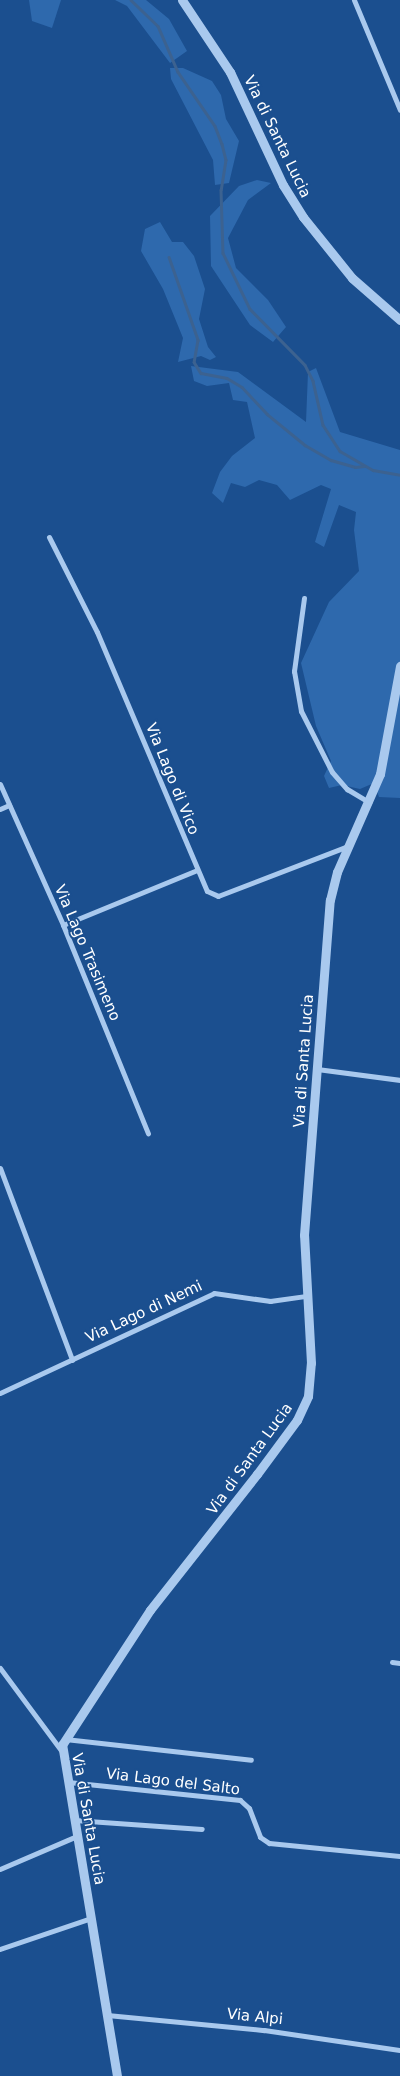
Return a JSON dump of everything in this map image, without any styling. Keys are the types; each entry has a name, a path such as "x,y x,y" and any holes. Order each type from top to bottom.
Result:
{"street":[{"name":"Via di Santa Lucia","path":"182,0 230,72 283,185 303,217 352,278 400,320"},
{"path":"354,0 400,110"},
{"name":"Via Lago di Vico","path":"49,537 97,632 207,891 218,896 349,846"},
{"path":"304,598 294,671 301,711 332,772 348,788 369,802"},
{"name":"Via di Santa Lucia","path":"117,2076 62,1751 64,1739 150,1610 225,1517 304,1408 309,1390 311,1363 304,1230 331,892 380,774 400,666"},
{"name":"Via Lago Trasimeno","path":"0,784 63,925 148,1134"},
{"path":"0,809 9,805"},
{"path":"63,925 197,870"},
{"path":"317,1069 400,1080"},
{"path":"0,1168 72,1360"},
{"name":"Via Lago di Nemi","path":"0,1393 214,1293 270,1301 306,1296"},
{"path":"392,1662 400,1663"},
{"path":"0,1668 62,1751"},
{"path":"64,1739 251,1760"},
{"name":"Via Lago del Salto","path":"68,1782 240,1800 249,1808 258,1834 269,1843 400,1856"},
{"path":"74,1820 202,1830"},
{"path":"0,1869 77,1836"},
{"path":"0,1949 90,1918"},
{"name":"Via Alpi","path":"106,2015 293,2033 400,2050"}],"shaded area":[{"path":"29,0 61,0 52,28 32,21"},
{"path":"115,0 146,0 169,19 187,51 170,63 127,6"},
{"path":"170,68 183,68 212,81 221,95 226,119 239,141 229,183 215,185 213,160 171,79"},
{"path":"257,180 271,183 248,200 228,238 236,268 268,300 286,327 273,342 250,325 211,266 210,216 239,186"},
{"path":"160,222 172,242 183,242 194,256 205,289 199,319 208,347 216,357 210,360 201,356 178,362 183,338 163,289 141,251 145,229"},
{"path":"191,366 238,372 306,422 308,372 316,368 340,432 400,450 400,798 379,797 374,783 360,789 342,785 329,788 324,776 331,761 316,726 301,663 329,602 359,571 354,530 356,512 339,505 324,547 315,542 331,489 321,485 290,500 277,485 259,480 245,487 231,483 223,503 212,493 220,472 232,456 255,438 247,402 233,400 229,383 207,386 194,381"}],"waterway":[{"path":"131,0 158,26 178,72 215,126 222,144 226,160 221,190 223,253 250,309 305,365 313,381 323,425 340,451 373,470 400,475"},
{"path":"169,257 198,340 194,362 201,373 227,378 242,387 267,414 305,445 331,460 355,467 364,466"}]}
